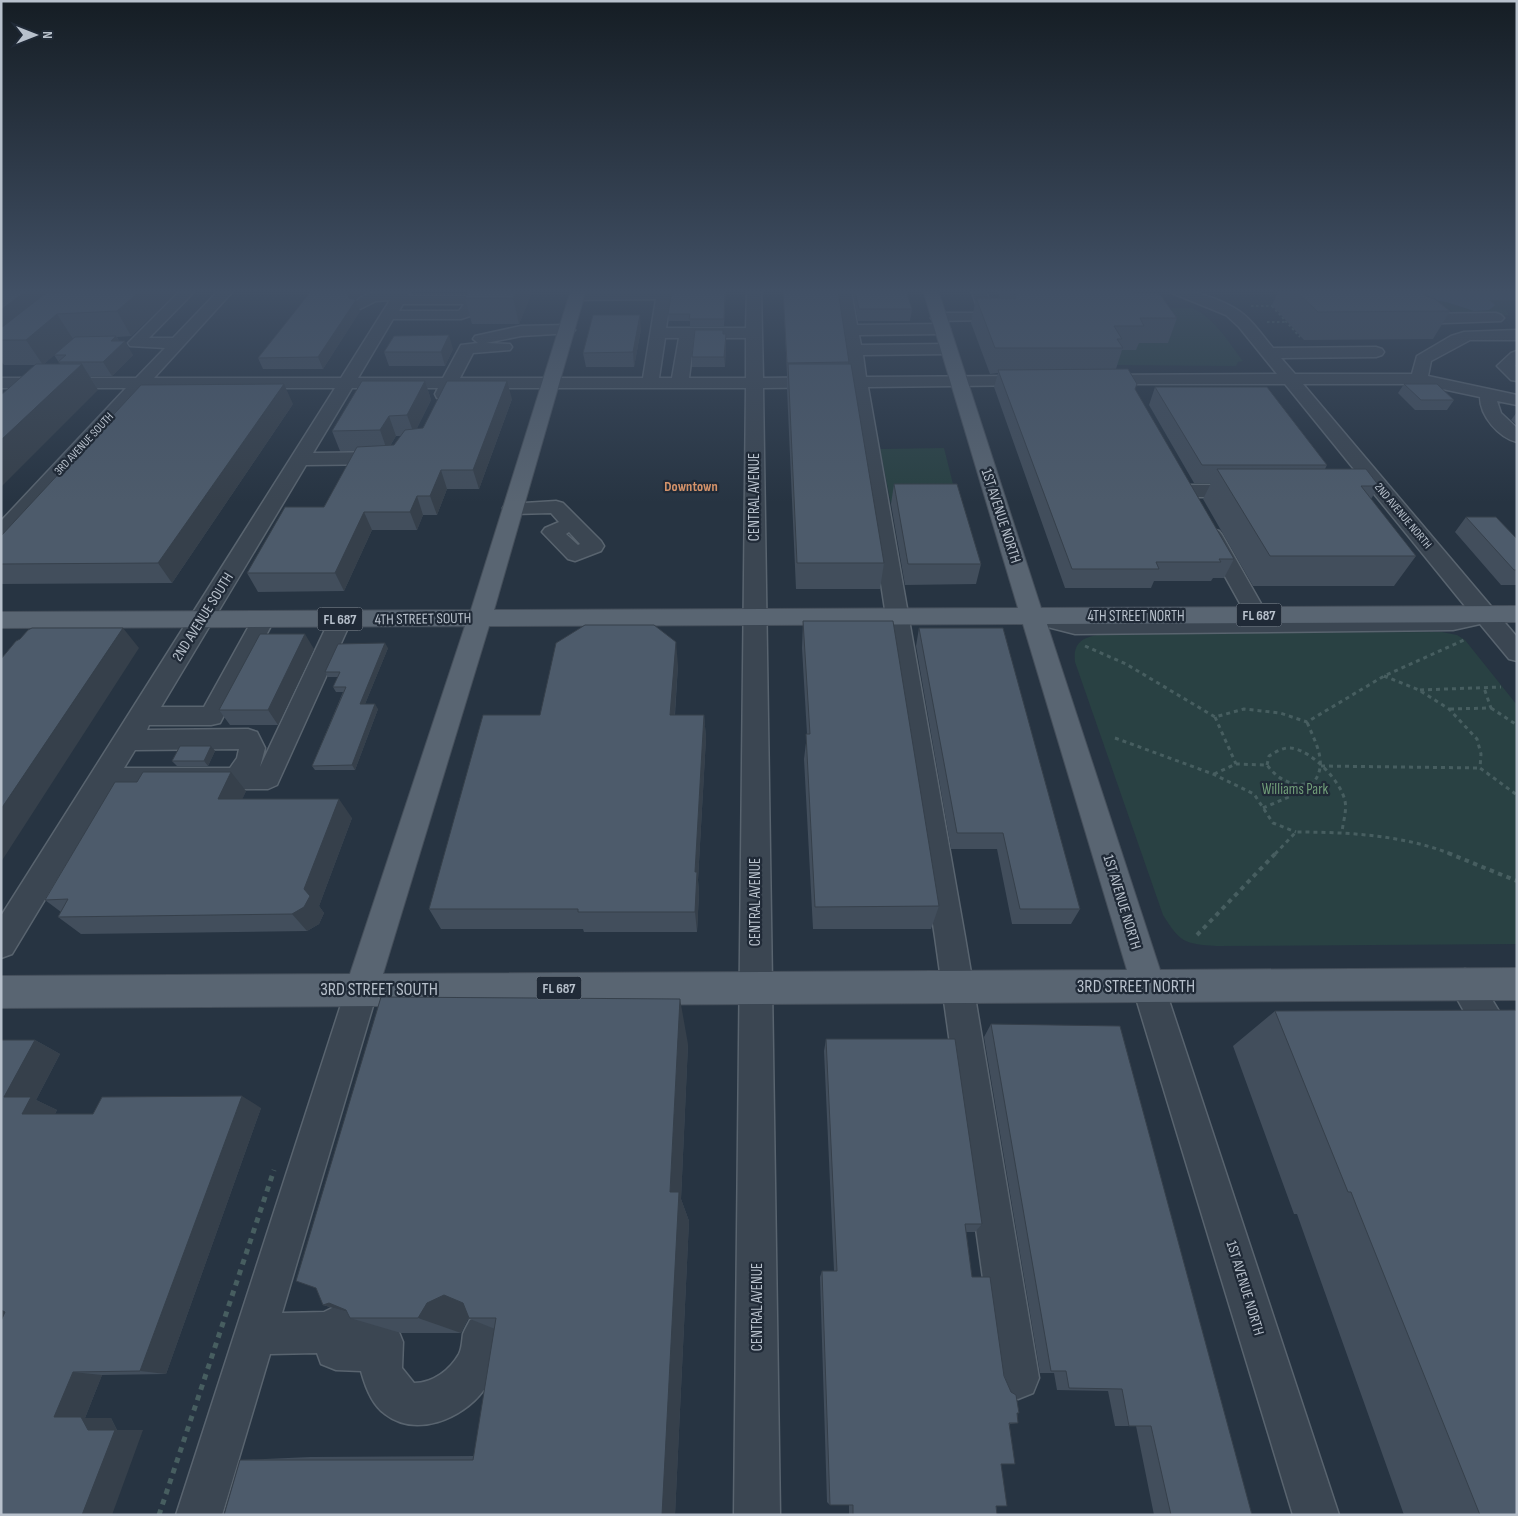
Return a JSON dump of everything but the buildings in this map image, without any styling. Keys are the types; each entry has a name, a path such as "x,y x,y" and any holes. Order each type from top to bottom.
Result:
{"main road":[{"path":"362,990 480,618 557,361"},
{"name":"1ST AVENUE NORTH","path":"952,361 1148,985"},
{"name":"4TH STREET NORTH","path":"754,617 1517,614"},
{"name":"4TH STREET SOUTH","path":"1,620 754,617"},
{"name":"3RD STREET NORTH","path":"756,988 1517,984"},
{"name":"3RD STREET SOUTH","path":"1,992 756,988"}],"street":[{"name":"3RD AVENUE SOUTH","path":"1,533 161,361"},
{"name":"2ND AVENUE SOUTH","path":"1,944 347,382 357,361"},
{"path":"435,411 460,361"},
{"path":"1,383 141,383 247,376 347,382 448,382 494,361"},
{"path":"505,361 550,383 1044,380"},
{"path":"650,383 654,361"},
{"path":"680,383 683,361"},
{"name":"CENTRAL AVENUE","path":"754,361 757,1515"},
{"name":"2ND AVENUE NORTH","path":"1274,361 1517,653"},
{"path":"1387,361 1411,379"},
{"path":"1411,379 1422,361"},
{"path":"35,383 55,365"},
{"path":"1083,380 1411,379 1517,400"},
{"path":"1488,394 1487,406 1491,414 1517,438"},
{"path":"300,459 394,458 399,450"},
{"path":"1256,491 1191,498 1257,615"},
{"path":"1357,491 1382,491"},
{"path":"513,508 556,507 573,522"},
{"path":"1032,616 1075,626 1453,622 1485,615"},
{"path":"141,716 211,716 263,620"},
{"path":"127,740 248,739 253,744 254,750 238,778"},
{"path":"103,779 268,778"},
{"path":"1465,984 1517,1074"},
{"name":"1ST AVENUE NORTH","path":"1148,985 1316,1515"},
{"path":"958,986 1018,1378"},
{"path":"199,1515 362,990"},
{"path":"255,1334 362,1337 380,1362 385,1380 394,1395 409,1403 427,1404 445,1397 462,1384 475,1366 484,1334"}],"lane":[{"path":"856,361 958,986"},
{"path":"268,778 341,619"}],"path":[{"path":"1307,722 1384,676 1465,640"},
{"path":"1082,644 1126,664 1215,718 1236,764"},
{"path":"1384,676 1419,690 1449,709 1477,739 1481,754 1480,768"},
{"path":"1419,690 1501,686"},
{"path":"1484,687 1491,708"},
{"path":"1449,709 1491,708 1517,725"},
{"path":"1215,718 1244,709 1280,713 1307,722 1317,746 1321,773 1313,783 1306,785 1291,796 1263,808"},
{"path":"1115,738 1213,774 1254,794 1273,823 1296,832 1342,832 1429,845 1517,881"},
{"path":"1267,765 1270,756 1283,748 1292,748 1308,756 1321,766 1335,779 1345,800 1342,832"},
{"path":"1213,774 1236,764 1267,765"},
{"path":"1267,765 1274,775 1282,781 1306,785"},
{"path":"1321,766 1480,768 1517,795"},
{"path":"1197,936 1296,832"}],"green space":[{"path":"1112,361 1243,361 1238,362 1236,366 1115,365"},
{"path":"944,448 958,504 891,504 880,449"},
{"name":"Williams Park","path":"1442,632 1457,635 1465,640 1517,705 1517,944 1216,946 1197,944 1184,940 1179,936 1163,915 1075,662 1076,647 1079,643 1089,637 1110,633"}],"district":[{"name":"Downtown","path":"691,486"}]}
